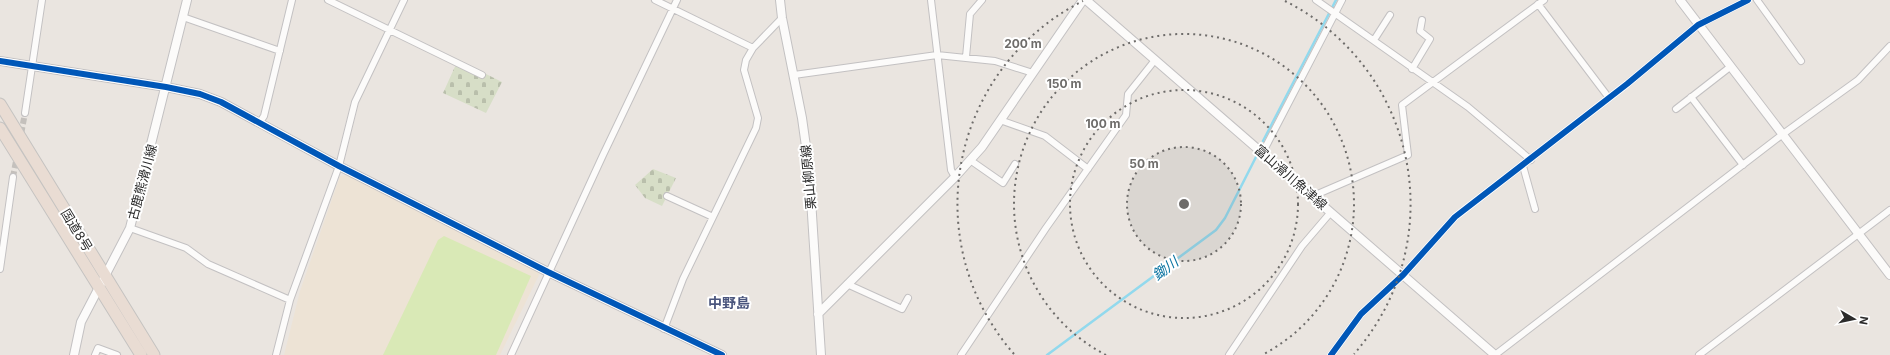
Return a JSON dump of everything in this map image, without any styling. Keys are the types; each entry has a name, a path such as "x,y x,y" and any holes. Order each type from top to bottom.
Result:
{"highway":[{"name":"国道8号","path":"0,104 154,355"},
{"name":"国道8号","path":"0,128 141,355"}],"street":[{"path":"24,113 42,0"},
{"name":"古鹿熊滑川線","path":"74,355 81,322 104,275 114,261 130,228 187,0"},
{"path":"260,122 264,116 292,0"},
{"path":"328,0 482,75"},
{"path":"276,355 290,300 339,166 355,102 404,0"},
{"path":"655,0 753,48"},
{"path":"511,355 548,272 677,0"},
{"name":"栗山柳原線","path":"780,0 782,18 802,118 809,168 822,355"},
{"path":"931,0 950,170 955,177"},
{"path":"966,57 970,14 982,0"},
{"path":"818,314 955,177 982,147 1084,0"},
{"name":"富山滑川魚津線","path":"1084,0 1313,196 1495,355"},
{"path":"1316,0 1468,107 1531,160"},
{"path":"1262,152 1332,12 1342,0"},
{"path":"1313,196 1408,156 1402,105 1431,82 1544,0"},
{"path":"1680,0 1890,275"},
{"path":"1330,355 1361,314 1402,274 1456,217 1531,160 1698,25 1748,0"},
{"path":"1757,0 1801,61"},
{"path":"1538,4 1609,98"},
{"path":"1374,40 1390,15"},
{"path":"183,17 280,51"},
{"path":"664,329 683,279 756,128 758,118 744,70 746,60 753,48 782,18"},
{"path":"1412,68 1430,38 1420,31 1422,20"},
{"path":"1495,355 1783,134 1858,80 1890,46"},
{"path":"794,75 937,55 995,61 1033,73"},
{"path":"961,355 1046,228 1126,114 1128,94 1155,60"},
{"path":"0,61 32,64 166,87 200,94 221,102 339,166 548,272 664,329 722,355"},
{"path":"1676,109 1730,67"},
{"path":"1690,98 1743,165"},
{"path":"1000,120 1045,136 1088,169"},
{"path":"970,160 1003,183 1015,164"},
{"path":"1523,166 1535,209"},
{"path":"0,269 14,177"},
{"path":"667,196 713,217"},
{"path":"1700,355 1890,210"},
{"path":"1229,355 1302,246 1331,212"},
{"path":"130,228 186,248 208,264 290,300"},
{"path":"847,284 902,309 908,298"},
{"path":"95,355 98,348 117,355"}],"shaded area":[{"path":"348,175 540,273 500,355 284,355 300,291 340,176"}],"green space":[{"path":"458,60 502,82 486,113 443,93"},
{"path":"653,169 676,178 662,206 645,198 635,185"},
{"path":"444,236 531,276 496,355 383,355 438,240"}],"waterway":[{"name":"鋤川","path":"1263,141 1336,0"},
{"name":"鋤川","path":"1047,355 1216,230 1225,218 1256,157"}],"tunnel":[{"path":"13,177 25,113"}],"cycle path":[{"path":"1331,355 1361,314 1403,275 1455,217 1627,84 1698,25 1748,0"},
{"path":"0,61 166,87 200,94 221,102 339,166 548,272 722,355"}],"district":[{"name":"中野島","path":"729,302"}]}
